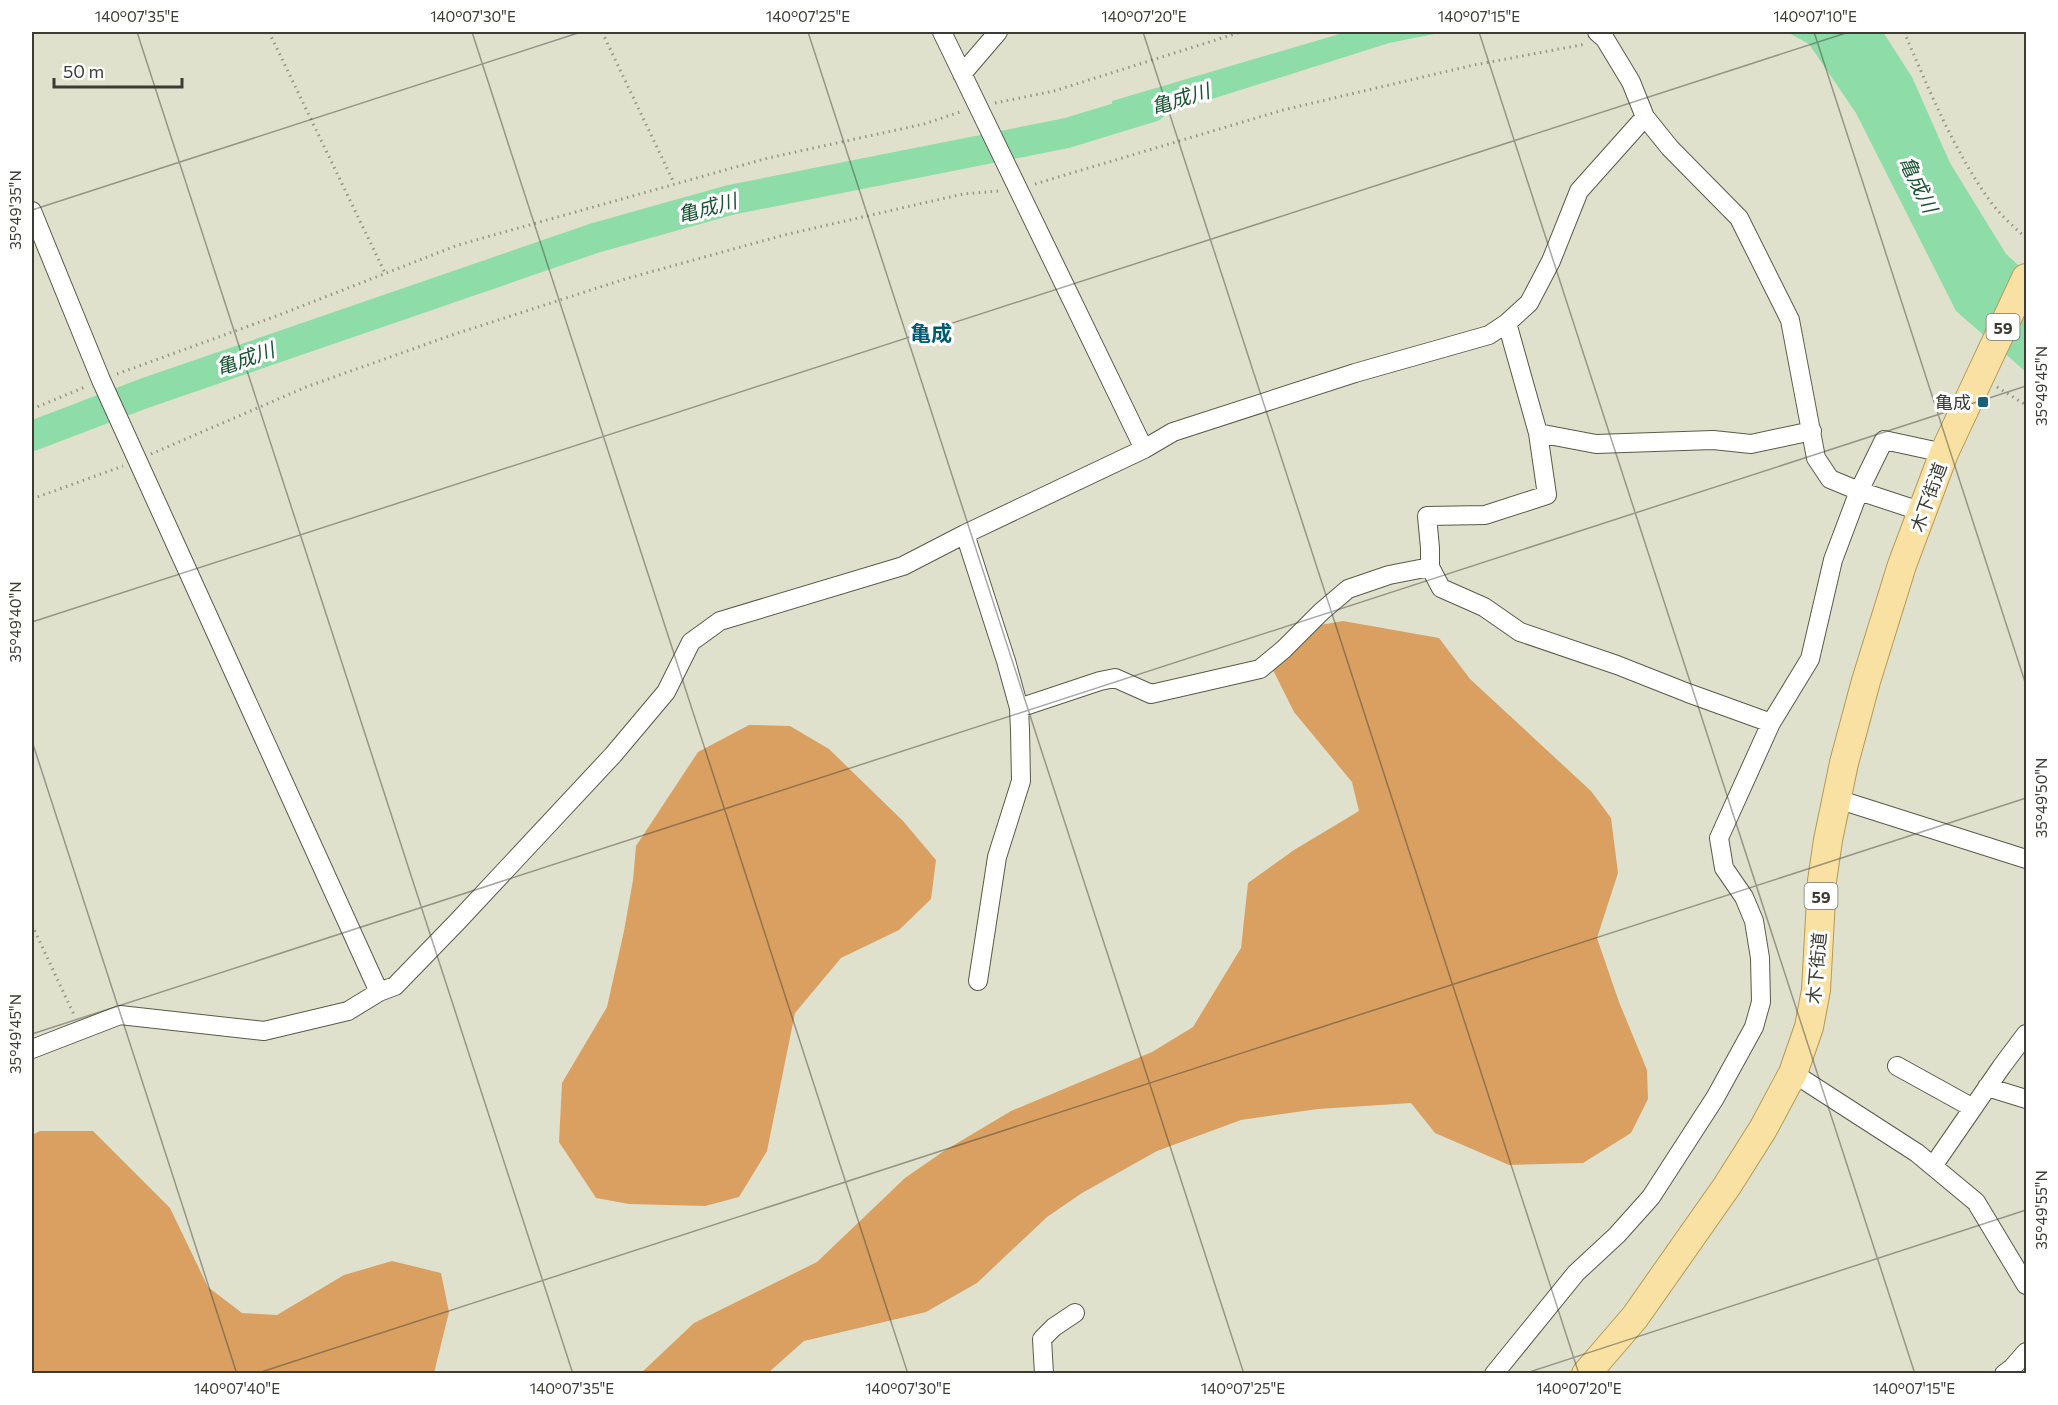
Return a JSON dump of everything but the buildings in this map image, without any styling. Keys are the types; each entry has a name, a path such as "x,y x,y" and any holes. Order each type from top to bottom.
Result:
{"main road":[{"name":"59","path":"1980,376 2026,278"},
{"name":"木下街道","path":"1586,1374 1635,1317 1727,1186 1763,1129 1793,1073 1809,1027 1816,990 1822,881 1828,840 1866,681 1902,565 1944,453 1980,376"}],"street":[{"path":"942,32 1144,449"},
{"path":"962,74 999,32"},
{"path":"1601,35 1632,82 1645,117 1670,148 1739,218 1790,320 1816,458 1830,479 1923,512"},
{"path":"32,1049 120,1015 264,1031 348,1011 379,992 395,986 613,755 666,692 691,642 720,621 903,566 1144,449 1173,432 1356,373 1489,335 1507,323 1528,303 1551,261 1579,191 1645,117"},
{"path":"32,211 101,380 379,992"},
{"path":"1507,323 1538,433 1547,495 1485,515 1427,516 1430,567 1441,588 1484,607 1520,632 1617,665 1772,723"},
{"path":"1538,433 1596,444 1713,440 1751,444 1812,431"},
{"path":"1494,1374 1576,1273 1617,1235 1651,1197 1715,1098 1754,1027 1761,1002 1760,958 1754,921 1744,897 1724,868 1719,838 1772,723 1810,659 1833,560 1859,491 1884,440 1944,453"},
{"path":"965,534 1006,661 1018,708 1021,781 998,857 978,981"},
{"path":"1018,708 1115,678 1151,694 1260,669 1348,589 1389,575 1430,567"},
{"path":"1837,799 2026,859"},
{"path":"1933,1166 2026,1034"},
{"path":"1897,1066 1973,1108"},
{"path":"1793,1073 1917,1153 1976,1202 2026,1285"},
{"path":"1987,1087 2026,1099"},
{"path":"1044,1374 1042,1339 1054,1327 1075,1313"},
{"path":"2004,1374 2026,1352"}],"path":[{"path":"269,32 385,273"},
{"path":"602,32 674,183"},
{"path":"32,409 101,380 458,245 768,158 924,124 978,106 1054,91 1241,32"},
{"path":"1904,32 1969,167 1988,199 2026,238"},
{"path":"32,499 138,460 306,387 452,335 625,279 784,235 963,194 1018,189 1283,110 1474,64 1562,49 1601,35"},
{"path":"1980,376 2026,405"},
{"path":"32,925 81,1030"}],"shaded area":[{"path":"1343,621 1439,638 1470,679 1591,791 1611,818 1618,873 1597,938 1619,1002 1647,1070 1648,1099 1631,1133 1583,1163 1509,1165 1435,1133 1411,1103 1318,1109 1241,1120 1157,1151 1082,1193 1047,1217 977,1283 926,1312 804,1341 768,1373 640,1374 694,1323 817,1262 905,1178 944,1151 1011,1111 1152,1052 1193,1027 1241,948 1248,883 1294,850 1359,811 1352,782 1294,712 1268,660 1309,627"},
{"path":"749,725 790,726 829,749 903,821 936,860 931,899 899,930 841,958 795,1013 767,1151 739,1197 705,1206 629,1204 596,1198 559,1142 562,1083 607,1007 624,931 636,846 698,752"},
{"path":"40,1131 93,1131 170,1208 208,1287 242,1313 277,1315 344,1275 392,1261 441,1273 449,1312 434,1373 32,1373 32,1135"}],"water":[{"path":"1346,32 1444,32 1389,43 1114,130 1112,101"},
{"path":"1787,32 1883,32 1912,77 1950,163 2006,254 2026,272 2026,372 1956,311 1856,113 1809,44"}],"waterway":[{"name":"亀成川","path":"32,436 145,393 595,238 730,200 1067,133 1152,107"}],"place":[{"name":"亀成","path":"1983,402"}],"district":[{"name":"亀成","path":"931,332"}]}
